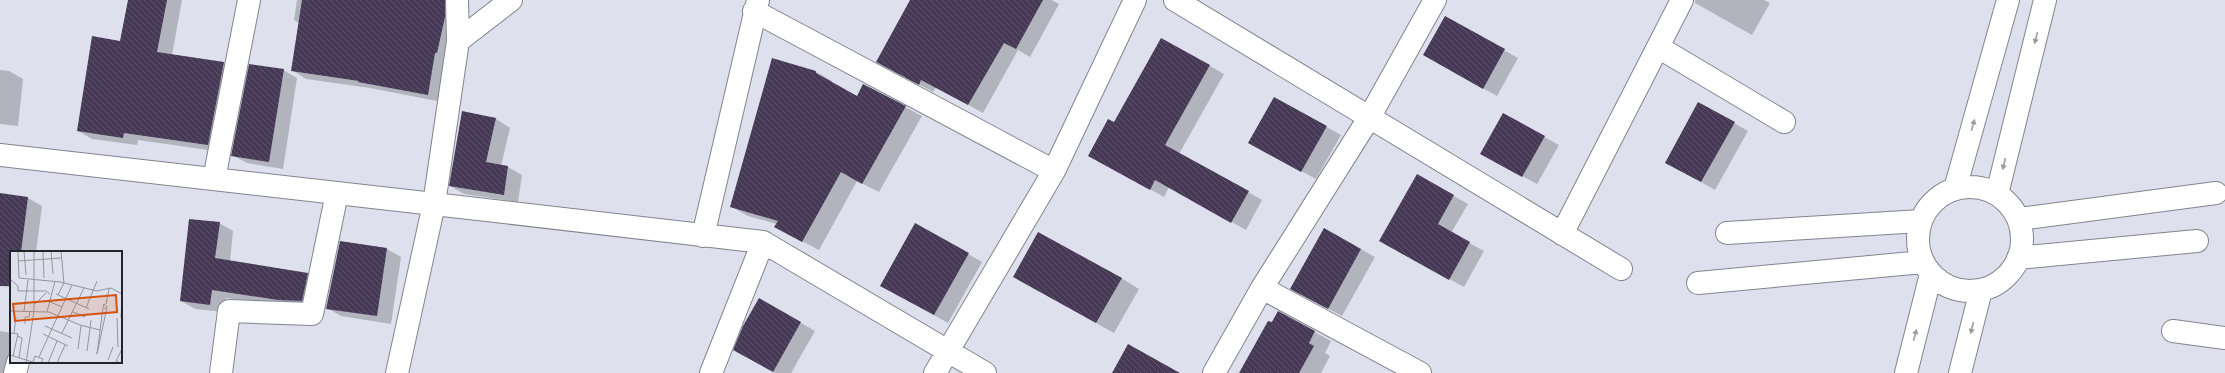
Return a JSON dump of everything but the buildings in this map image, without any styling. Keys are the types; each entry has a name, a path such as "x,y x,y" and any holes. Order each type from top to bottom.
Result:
{"street":[{"path":"214,179 249,0"},
{"path":"397,373 434,204 458,41 457,0"},
{"path":"458,41 511,0"},
{"path":"935,373 1054,171 1135,0"},
{"path":"1175,0 1562,234 1621,268"},
{"path":"1214,373 1262,288 1369,118 1435,0"},
{"path":"1562,234 1682,0"},
{"path":"1955,189 2008,0"},
{"path":"1997,194 2045,0"},
{"path":"703,236 756,5 1054,171"},
{"path":"1658,47 1784,122"},
{"path":"0,155 762,242 949,350 985,373"},
{"path":"1970,187 1997,194 2006,201 2019,219 2022,245 2018,258 2010,273 1996,284 1981,290 1965,290 1949,286 1927,268 1918,249 1918,235 1921,221 1928,207 1940,196 1955,189 1970,187"},
{"path":"221,373 229,311 312,314 337,193"},
{"path":"2019,219 2216,193"},
{"path":"1727,233 1921,221"},
{"path":"2018,258 2197,241"},
{"path":"711,373 762,242"},
{"path":"1698,283 1927,268"},
{"path":"1906,373 1927,268"},
{"path":"1262,288 1420,373"},
{"path":"1960,373 1981,290"},
{"path":"2173,331 2225,338"},
{"path":"15,373 18,363"}]}
